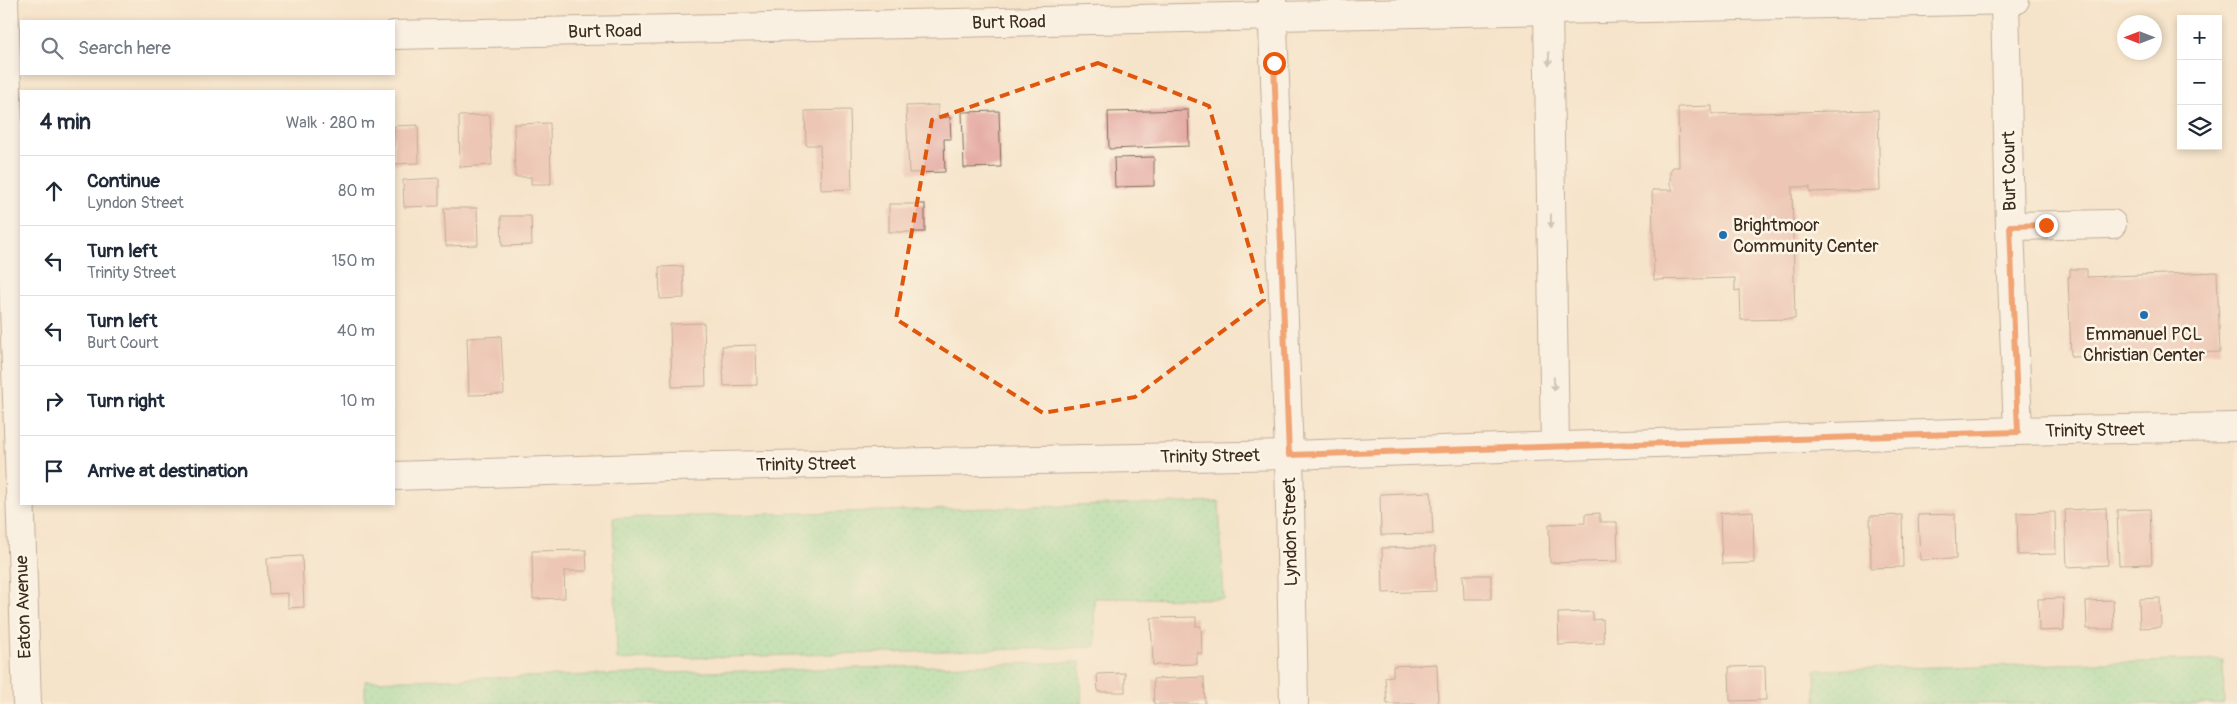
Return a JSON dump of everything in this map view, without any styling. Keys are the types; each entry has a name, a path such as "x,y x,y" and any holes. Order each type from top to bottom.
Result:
{"street":[{"name":"Eaton Avenue","path":"4,0 9,43 13,489 27,704"},
{"name":"Burt Court","path":"2005,0 2010,226 2018,432"},
{"name":"Burt Road","path":"395,35 1272,8 1548,10 1667,3 2015,0"},
{"name":"Lyndon Street","path":"1272,8 1289,455 1294,704"},
{"path":"1548,10 1555,446"},
{"path":"2010,226 2112,224"},
{"name":"Trinity Street","path":"395,476 670,466 1289,455 2237,427"}],"highlighted area":[{"path":"1098,63 1209,106 1264,300 1135,397 1043,413 896,319 932,120"}],"green space":[{"path":"1219,502 1224,599 1094,598 1095,647 617,660 613,518"},
{"path":"2223,660 2224,704 1816,704 1815,670"},
{"path":"1080,662 1082,704 365,704 365,681"}],"building":[{"path":"938,105 938,118 950,117 951,139 944,139 945,172 909,173 906,106"},
{"name":"Brightmoor Community Center","path":"1712,106 1712,114 1878,110 1880,190 1810,192 1810,187 1792,187 1795,319 1741,320 1740,290 1735,291 1735,278 1654,280 1652,190 1673,190 1670,184 1670,171 1673,167 1679,167 1678,107"},
{"path":"850,110 852,189 821,190 820,145 806,145 805,111"},
{"path":"1188,110 1189,146 1109,149 1108,112"},
{"path":"999,111 1001,167 964,168 962,112"},
{"path":"490,115 492,165 460,167 459,116"},
{"path":"550,123 551,184 531,184 531,177 515,177 514,124"},
{"path":"418,125 419,163 395,164 395,126"},
{"path":"1154,157 1154,186 1115,187 1114,158"},
{"path":"439,178 439,206 404,207 403,180"},
{"path":"889,204 925,204 925,232 889,232"},
{"path":"444,208 477,208 478,245 446,246"},
{"path":"501,216 531,216 532,245 502,246"},
{"path":"683,266 684,298 660,299 659,267"},
{"name":"Emmanuel PCL Christian Center","path":"2070,269 2087,269 2087,277 2217,272 2220,352 2071,357 2068,277 2070,277"},
{"path":"704,323 706,386 672,387 670,324"},
{"path":"501,336 504,394 469,395 467,338"},
{"path":"756,345 757,385 724,386 722,346"},
{"path":"1431,492 1433,534 1381,535 1380,494"},
{"path":"2106,508 2108,565 2067,567 2065,510"},
{"path":"2150,509 2152,564 2119,565 2117,510"},
{"path":"1753,511 1754,563 1722,564 1720,513"},
{"path":"2055,512 2056,554 2018,555 2017,513"},
{"path":"1600,513 1600,522 1617,522 1618,561 1550,563 1549,524 1585,523 1585,514"},
{"path":"1955,514 1956,559 1920,560 1918,515"},
{"path":"1902,515 1903,567 1871,568 1870,516"},
{"path":"1435,547 1436,591 1383,593 1382,548"},
{"path":"586,550 587,571 564,571 565,598 533,599 532,551"},
{"path":"302,556 304,607 288,608 288,593 269,594 267,558"},
{"path":"1463,575 1491,575 1491,599 1464,599"},
{"path":"2063,598 2064,630 2039,631 2038,599"},
{"path":"2160,598 2161,627 2140,628 2139,599"},
{"path":"2113,600 2114,629 2087,629 2086,601"},
{"path":"1593,612 1593,620 1603,619 1604,643 1559,645 1558,613"},
{"path":"1196,617 1196,626 1201,626 1202,653 1197,653 1197,664 1153,665 1151,618"},
{"path":"1437,664 1438,704 1387,704 1385,677 1393,676 1393,666"},
{"path":"1765,666 1766,700 1730,701 1729,667"},
{"path":"1125,673 1125,692 1098,692 1097,674"},
{"path":"1204,677 1205,704 1154,704 1153,679"}],"place":[{"name":"Brightmoor Community Center","path":"1723,235"},
{"name":"Emmanuel PCL Christian Center","path":"2144,315"}],"route":[{"path":"1274,63 1289,455 2018,432 2010,226 2046,225"}]}
